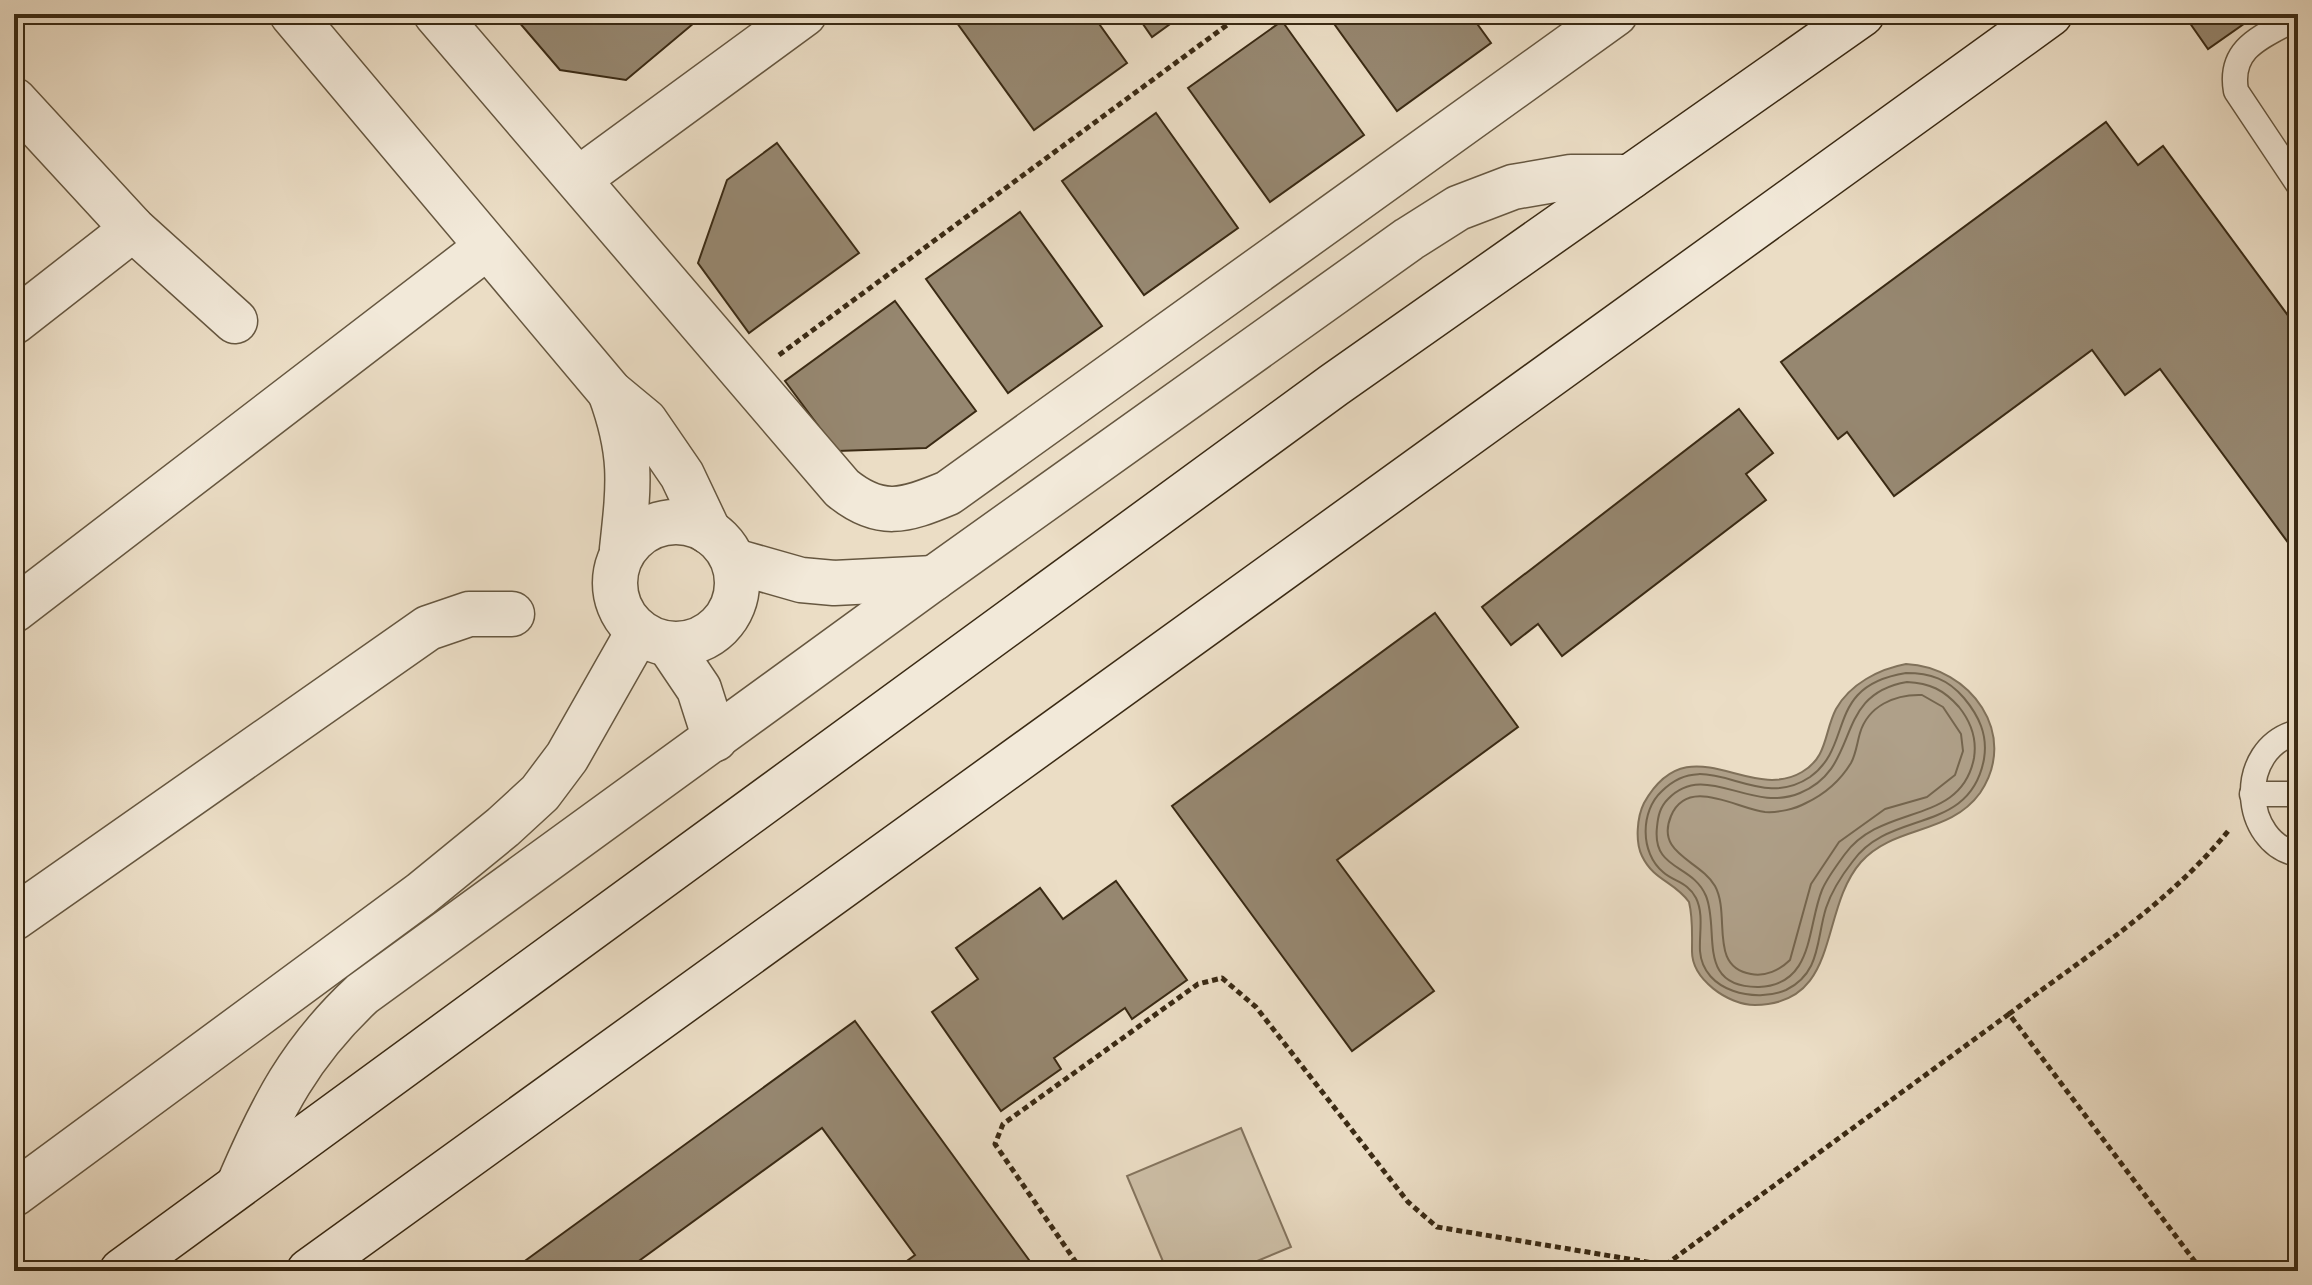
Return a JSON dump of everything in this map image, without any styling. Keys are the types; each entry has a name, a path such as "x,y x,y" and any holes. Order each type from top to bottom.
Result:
{"street":[{"path":"14,1194 275,1004 421,894 503,827 540,793 654,639 710,634 729,615 737,589 722,546 682,475 645,421 610,392 292,14"},
{"path":"436,14 580,178 746,379 842,488 862,504 885,511 923,504 948,493 1615,14"},
{"path":"580,178 804,14"},
{"path":"122,1271 1321,394 1862,14"},
{"path":"309,1271 2050,14"},
{"path":"14,100 133,229 235,321"},
{"path":"239,1184 270,1112 290,1078 335,1019 393,969 1236,360 1458,208 1513,187 1556,179 1630,177"},
{"path":"14,322 133,229"},
{"path":"14,610 487,247"},
{"path":"610,392 625,434 629,486 614,588 622,612 654,639 699,689 715,739"},
{"path":"622,549 648,528 668,522 689,523 722,546 812,581 884,582 934,578"},
{"path":"14,918 428,628 469,614 512,614"}],"lane":[{"path":"2298,17 2242,52 2234,78 2236,91 2298,184"},
{"path":"2298,732 2280,737 2265,753 2255,772 2252,794 2257,817 2270,838 2289,852 2298,854"},
{"path":"2252,794 2298,794"}],"path":[{"path":"746,379 1242,14"},
{"path":"1657,1271 2009,1014 2198,866 2228,831 2252,794"},
{"path":"1082,1271 995,1144 1003,1124 1198,984 1222,978 1256,1007 1408,1202 1437,1227 1665,1265"},
{"path":"2009,1014 2202,1271"}],"shaded area":[{"path":"1241,1128 1291,1247 1233,1271 1167,1271 1127,1176"}],"water":[{"path":"1906,664 1929,668 1950,677 1968,691 1982,708 1991,727 1994,748 1991,771 1980,793 1968,807 1953,816 1889,842 1861,862 1848,882 1815,972 1802,989 1783,1001 1755,1005 1723,995 1704,980 1693,961 1689,902 1652,871 1642,856 1638,830 1644,803 1661,780 1680,769 1700,766 1761,779 1782,779 1802,772 1817,759 1836,709 1849,692 1876,674"}],"building":[{"path":"512,14 696,14 700,18 626,80 560,70"},
{"path":"1092,14 1127,63 1034,130 952,16"},
{"path":"1136,14 1184,14 1152,37"},
{"path":"1327,14 1470,14 1491,43 1397,111"},
{"path":"2193,14 2258,14 2208,49 2187,19"},
{"path":"1282,21 1364,135 1270,202 1188,88"},
{"path":"1156,113 1238,228 1144,295 1062,181"},
{"path":"2106,122 2138,165 2163,146 2298,329 2298,556 2160,369 2125,395 2092,350 1894,496 1847,432 1838,439 1781,362"},
{"path":"777,143 859,253 749,333 698,263 727,180"},
{"path":"1020,212 1102,326 1008,393 926,279"},
{"path":"895,301 976,411 926,448 837,451 785,381"},
{"path":"1739,409 1773,453 1746,474 1766,500 1562,656 1538,624 1511,645 1482,607"},
{"path":"1435,613 1518,727 1337,860 1434,991 1352,1051 1172,806"},
{"path":"1116,881 1187,980 1132,1019 1125,1008 1054,1058 1061,1069 1001,1111 932,1012 978,979 956,948 1040,888 1063,919"},
{"path":"855,1021 1037,1271 893,1271 915,1255 822,1128 625,1271 511,1271"}]}
